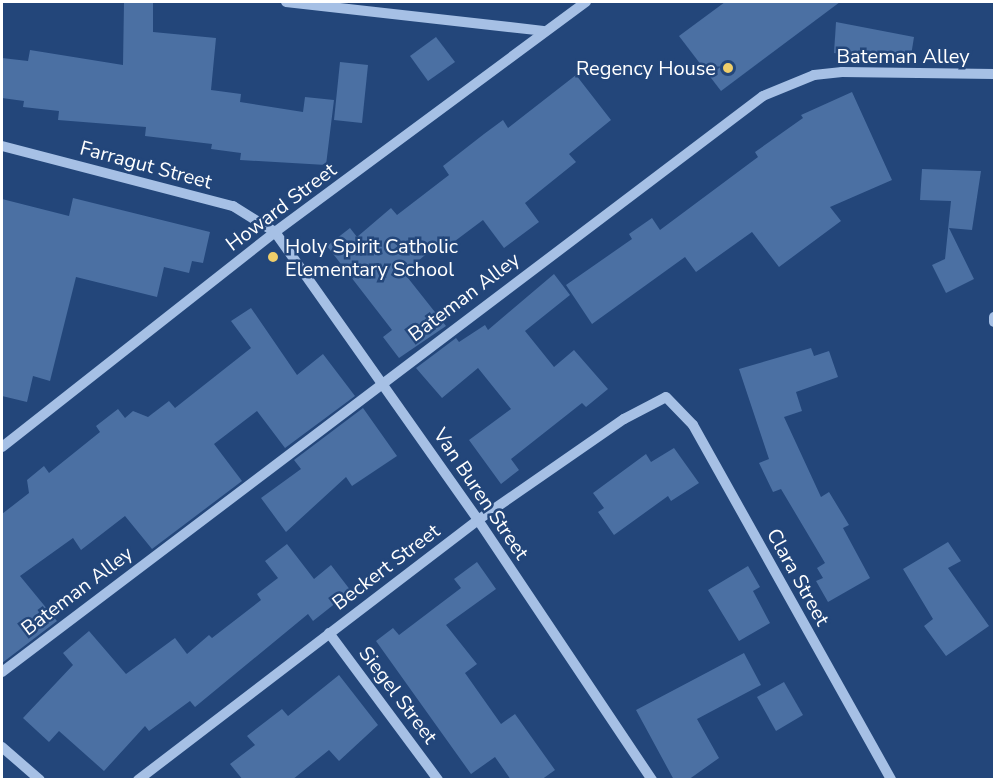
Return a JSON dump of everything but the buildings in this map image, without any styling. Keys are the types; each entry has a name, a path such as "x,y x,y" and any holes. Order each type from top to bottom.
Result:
{"street":[{"path":"286,2 543,31"},
{"name":"Howard Street","path":"2,446 275,232 543,31 586,2"},
{"name":"Bateman Alley","path":"2,672 382,381 763,96 814,75 842,72 994,74"},
{"name":"Farragut Street","path":"2,146 232,207 275,232"},
{"name":"Van Buren Street","path":"275,232 478,520 651,780"},
{"path":"994,317 994,322"},
{"name":"Beckert Street","path":"138,780 478,520 624,419 666,397"},
{"name":"Clara Street","path":"666,397 693,425 891,780"},
{"name":"Siegel Street","path":"329,633 436,779"},
{"path":"2,747 40,780"}],"place":[{"name":"Regency House","path":"728,68"},
{"name":"Holy Spirit Catholic Elementary School","path":"273,257"}]}
